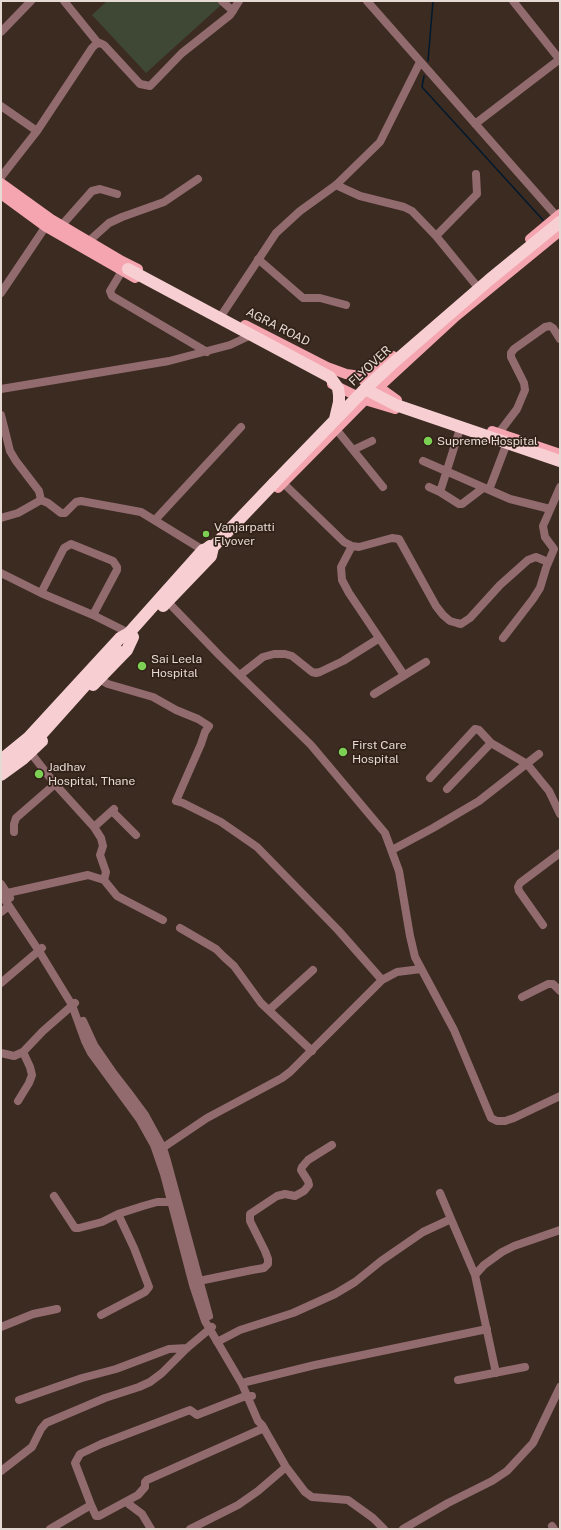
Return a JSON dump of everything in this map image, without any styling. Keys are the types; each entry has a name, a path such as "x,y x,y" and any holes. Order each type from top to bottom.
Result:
{"highway":[{"name":"FLYOVER","path":"126,640 209,549 365,394 559,218"},
{"path":"123,270 330,377 338,388 339,395 335,425"},
{"path":"365,394 560,461"},
{"path":"1,775 30,752 120,638 126,640"},
{"path":"1,760 99,679 127,650 126,640"},
{"path":"1,768 40,736 126,640"}],"main road":[{"name":"AGRA ROAD","path":"1,183 48,223 62,225 122,261 146,272 223,313 248,332 353,394 365,394 459,432 560,467"},
{"name":"AGRA ROAD","path":"1,194 148,286 327,367 346,374 368,377"},
{"path":"209,549 274,475 368,377 476,285 559,218"},
{"path":"365,394 379,388 454,318 560,231"},
{"path":"368,377 379,388 396,400 560,454"},
{"path":"209,549 282,483 335,425"}],"street":[{"path":"1,32 31,1"},
{"path":"64,1 98,43 104,45 135,80 144,86 150,86 182,53 221,23 233,11 239,1"},
{"path":"222,1 233,11"},
{"path":"367,1 559,218"},
{"path":"475,124 560,60 513,1"},
{"path":"1,177 36,131 92,48 98,43"},
{"path":"223,313 276,234 286,223 336,185 380,142 420,62"},
{"path":"1,106 36,131"},
{"path":"436,236 477,194 476,174"},
{"path":"89,241 109,223 164,202 198,179"},
{"path":"336,185 360,196 407,209 419,217 476,285"},
{"path":"62,225 92,190 100,189 117,194"},
{"path":"1,293 48,223"},
{"path":"258,260 303,298 320,298 346,305"},
{"path":"123,270 110,292 112,296 207,352"},
{"path":"498,434 517,409 525,390 524,383 511,357 511,353 514,349 545,327 550,326 553,328 560,338"},
{"path":"1,389 154,364 207,352 230,345 248,332"},
{"path":"1,415 10,451 39,492 40,500"},
{"path":"335,425 383,487"},
{"path":"155,520 240,427"},
{"path":"440,492 459,432"},
{"path":"353,450 372,441"},
{"path":"429,487 462,504 486,489 505,448"},
{"path":"423,461 486,489 520,502 550,509"},
{"path":"274,475 344,542 352,546 359,546 392,538 398,539 436,606 450,621 461,624 470,618 500,585 528,560 536,557 548,562"},
{"path":"503,638 538,592 548,562 554,550 545,537 543,526 560,487"},
{"path":"1,518 18,513 40,500"},
{"path":"40,500 48,503 60,513 65,513 76,502 81,501 131,509 141,512 209,549"},
{"path":"41,593 64,548 71,544 113,561 118,567 117,570 92,615"},
{"path":"352,546 341,568 342,580 378,639 404,676"},
{"path":"1,573 41,593 92,615 126,640"},
{"path":"165,599 311,745 385,833 399,871 410,936 416,957 454,1030 491,1118 497,1121 505,1121 560,1096"},
{"path":"240,675 263,657 274,654 285,654 292,656 312,672 320,672 343,661 378,639"},
{"path":"374,694 426,662"},
{"path":"99,679 108,684 152,697 176,710 198,719 209,726 205,732 176,801 221,822 257,847 338,930 382,980"},
{"path":"430,778 475,729 479,730 491,743 527,764 549,791 559,809"},
{"path":"447,789 491,743"},
{"path":"30,752 55,784 94,827 103,842 100,855 106,872 104,880"},
{"path":"392,850 479,801 539,754"},
{"path":"14,832 16,818 55,784"},
{"path":"94,827 113,810 136,835"},
{"path":"543,925 519,891 518,886 560,853"},
{"path":"3,894 88,875 104,880 117,896 163,920"},
{"path":"1,884 3,894 9,906 41,950"},
{"path":"3,894 41,950 74,1004 94,1045 139,1112 160,1150 174,1202 193,1285 211,1328 263,1419 263,1426 286,1467 305,1492 312,1497 348,1500 373,1518 384,1529"},
{"path":"1,912 9,906"},
{"path":"180,928 216,949 234,966 252,992 312,1051"},
{"path":"1,983 41,950"},
{"path":"160,1150 206,1118 282,1078 300,1063 382,980 397,972 421,969"},
{"path":"269,1010 314,970"},
{"path":"522,997 548,984 553,984 560,991"},
{"path":"1,1053 14,1056 23,1052 43,1031 74,1004"},
{"path":"18,1101 32,1075 23,1052"},
{"path":"199,1281 264,1268 268,1264 268,1259 250,1221 250,1214 277,1196 285,1194 295,1196 304,1191 309,1186 308,1181 301,1170 302,1167 308,1160 332,1145"},
{"path":"440,1193 475,1275 496,1373"},
{"path":"54,1196 73,1225 80,1228 102,1222 118,1214 149,1204 174,1202"},
{"path":"174,1202 199,1281 211,1328"},
{"path":"101,1315 145,1292 149,1287 134,1248 118,1214"},
{"path":"218,1341 240,1330 293,1313 335,1294 355,1282 381,1261 424,1232 451,1219"},
{"path":"475,1275 494,1257 508,1249 560,1230"},
{"path":"1,1327 33,1314 56,1309"},
{"path":"1,1471 32,1447 41,1429 46,1423 105,1398 150,1382 162,1373 187,1348 211,1328"},
{"path":"246,1382 315,1365 487,1330"},
{"path":"218,1341 246,1382 250,1396"},
{"path":"19,1400 82,1378 116,1369 169,1348 187,1348"},
{"path":"458,1380 525,1367"},
{"path":"403,1529 448,1503 492,1481 507,1471 533,1443 560,1387"},
{"path":"250,1396 197,1415 190,1410 101,1444 80,1454 75,1463 96,1516 99,1516 126,1502 141,1492 145,1487 145,1482 147,1480 263,1426"},
{"path":"190,1529 238,1505 258,1491 286,1467"},
{"path":"126,1502 142,1514 151,1529"},
{"path":"50,1529 91,1505"}],"green space":[{"path":"107,1 217,1 221,5 146,73 92,15"}],"waterway":[{"path":"428,61 433,1"},
{"path":"424,76 422,87 543,220"}],"place":[{"name":"Supreme Hospital","path":"428,441"},
{"name":"Vanjarpatti Flyover","path":"206,534"},
{"name":"Sai Leela Hospital","path":"142,666"},
{"name":"First Care Hospital","path":"343,752"},
{"name":"Jadhav Hospital, Thane","path":"39,774"}]}
